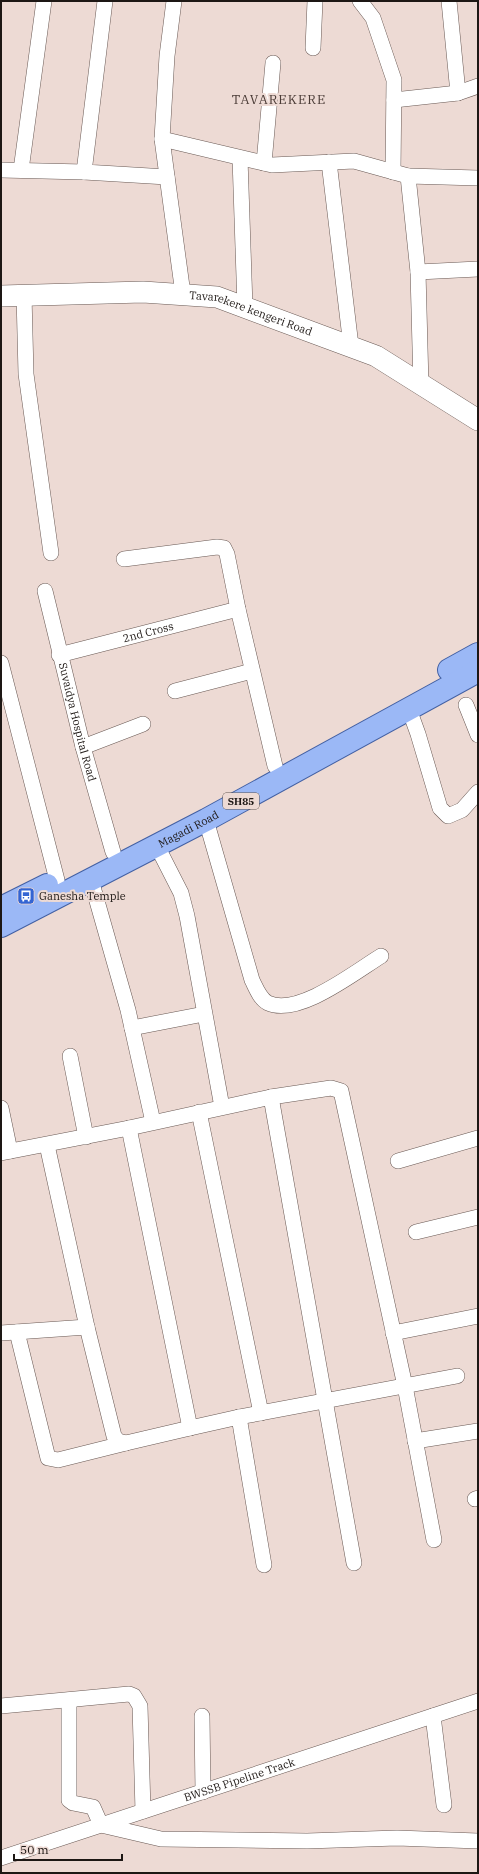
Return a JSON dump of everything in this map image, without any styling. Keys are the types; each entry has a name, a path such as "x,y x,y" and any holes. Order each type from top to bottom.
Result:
{"main road":[{"name":"Tavarekere kengeri Road","path":"1,296 143,292 217,297 376,356 478,420"},
{"name":"Magadi Road","path":"1,926 206,820 409,709 477,662"},
{"name":"Magadi Road","path":"1,907 113,852 275,766 477,662"}],"street":[{"path":"21,170 44,1"},
{"path":"84,172 105,1"},
{"path":"174,1 167,56 162,139 183,294"},
{"path":"313,48 315,1"},
{"path":"360,1 372,18 394,80 393,172"},
{"path":"449,1 458,93"},
{"path":"264,163 273,63"},
{"path":"394,100 458,93 478,86"},
{"path":"162,139 272,165 354,161 408,176 478,178"},
{"path":"240,158 245,307"},
{"path":"329,162 350,346"},
{"path":"1,170 84,172 168,177"},
{"path":"408,176 418,272 421,385"},
{"path":"418,272 478,270"},
{"path":"24,295 26,374 51,553"},
{"path":"124,559 217,547 224,548 227,554 252,671 275,766"},
{"name":"Suvaidya Hospital Road","path":"44,591 82,747 113,852"},
{"name":"2nd Cross","path":"59,655 238,609"},
{"path":"1,662 57,880"},
{"path":"175,691 252,671"},
{"path":"466,705 478,735"},
{"path":"409,709 440,808 448,816 462,810 478,792"},
{"path":"82,747 143,724"},
{"path":"206,820 252,980 258,993 267,1002 282,1006 298,1003 318,995 381,956"},
{"path":"156,846 181,893 187,916 222,1107"},
{"path":"91,880 132,1028 154,1122"},
{"path":"132,1028 204,1014"},
{"path":"70,1056 86,1137"},
{"path":"1,1108 5,1152 86,1137 271,1097 331,1088 341,1091 405,1386 434,1540"},
{"path":"271,1097 354,1563"},
{"path":"199,1112 260,1413"},
{"path":"129,1128 190,1428"},
{"path":"398,1161 478,1138"},
{"path":"47,1145 110,1427 118,1441 126,1443"},
{"path":"416,1232 478,1217"},
{"path":"393,1332 478,1316"},
{"path":"1,1333 87,1327"},
{"path":"17,1332 48,1458 58,1460 239,1417 457,1376"},
{"path":"239,1417 264,1566"},
{"path":"415,1441 478,1431"},
{"path":"1,1706 129,1694 138,1700 140,1706 143,1811"},
{"path":"69,1700 70,1800 73,1803 93,1807 101,1825 161,1839 307,1841 396,1838 478,1840"},
{"name":"BWSSB Pipeline Track","path":"1,1858 478,1701"},
{"path":"202,1716 203,1792"},
{"path":"433,1716 444,1805"}],"place":[{"name":"Ganesha Temple","path":"26,896"}],"district":[{"name":"TAVAREKERE","path":"279,99"}]}
